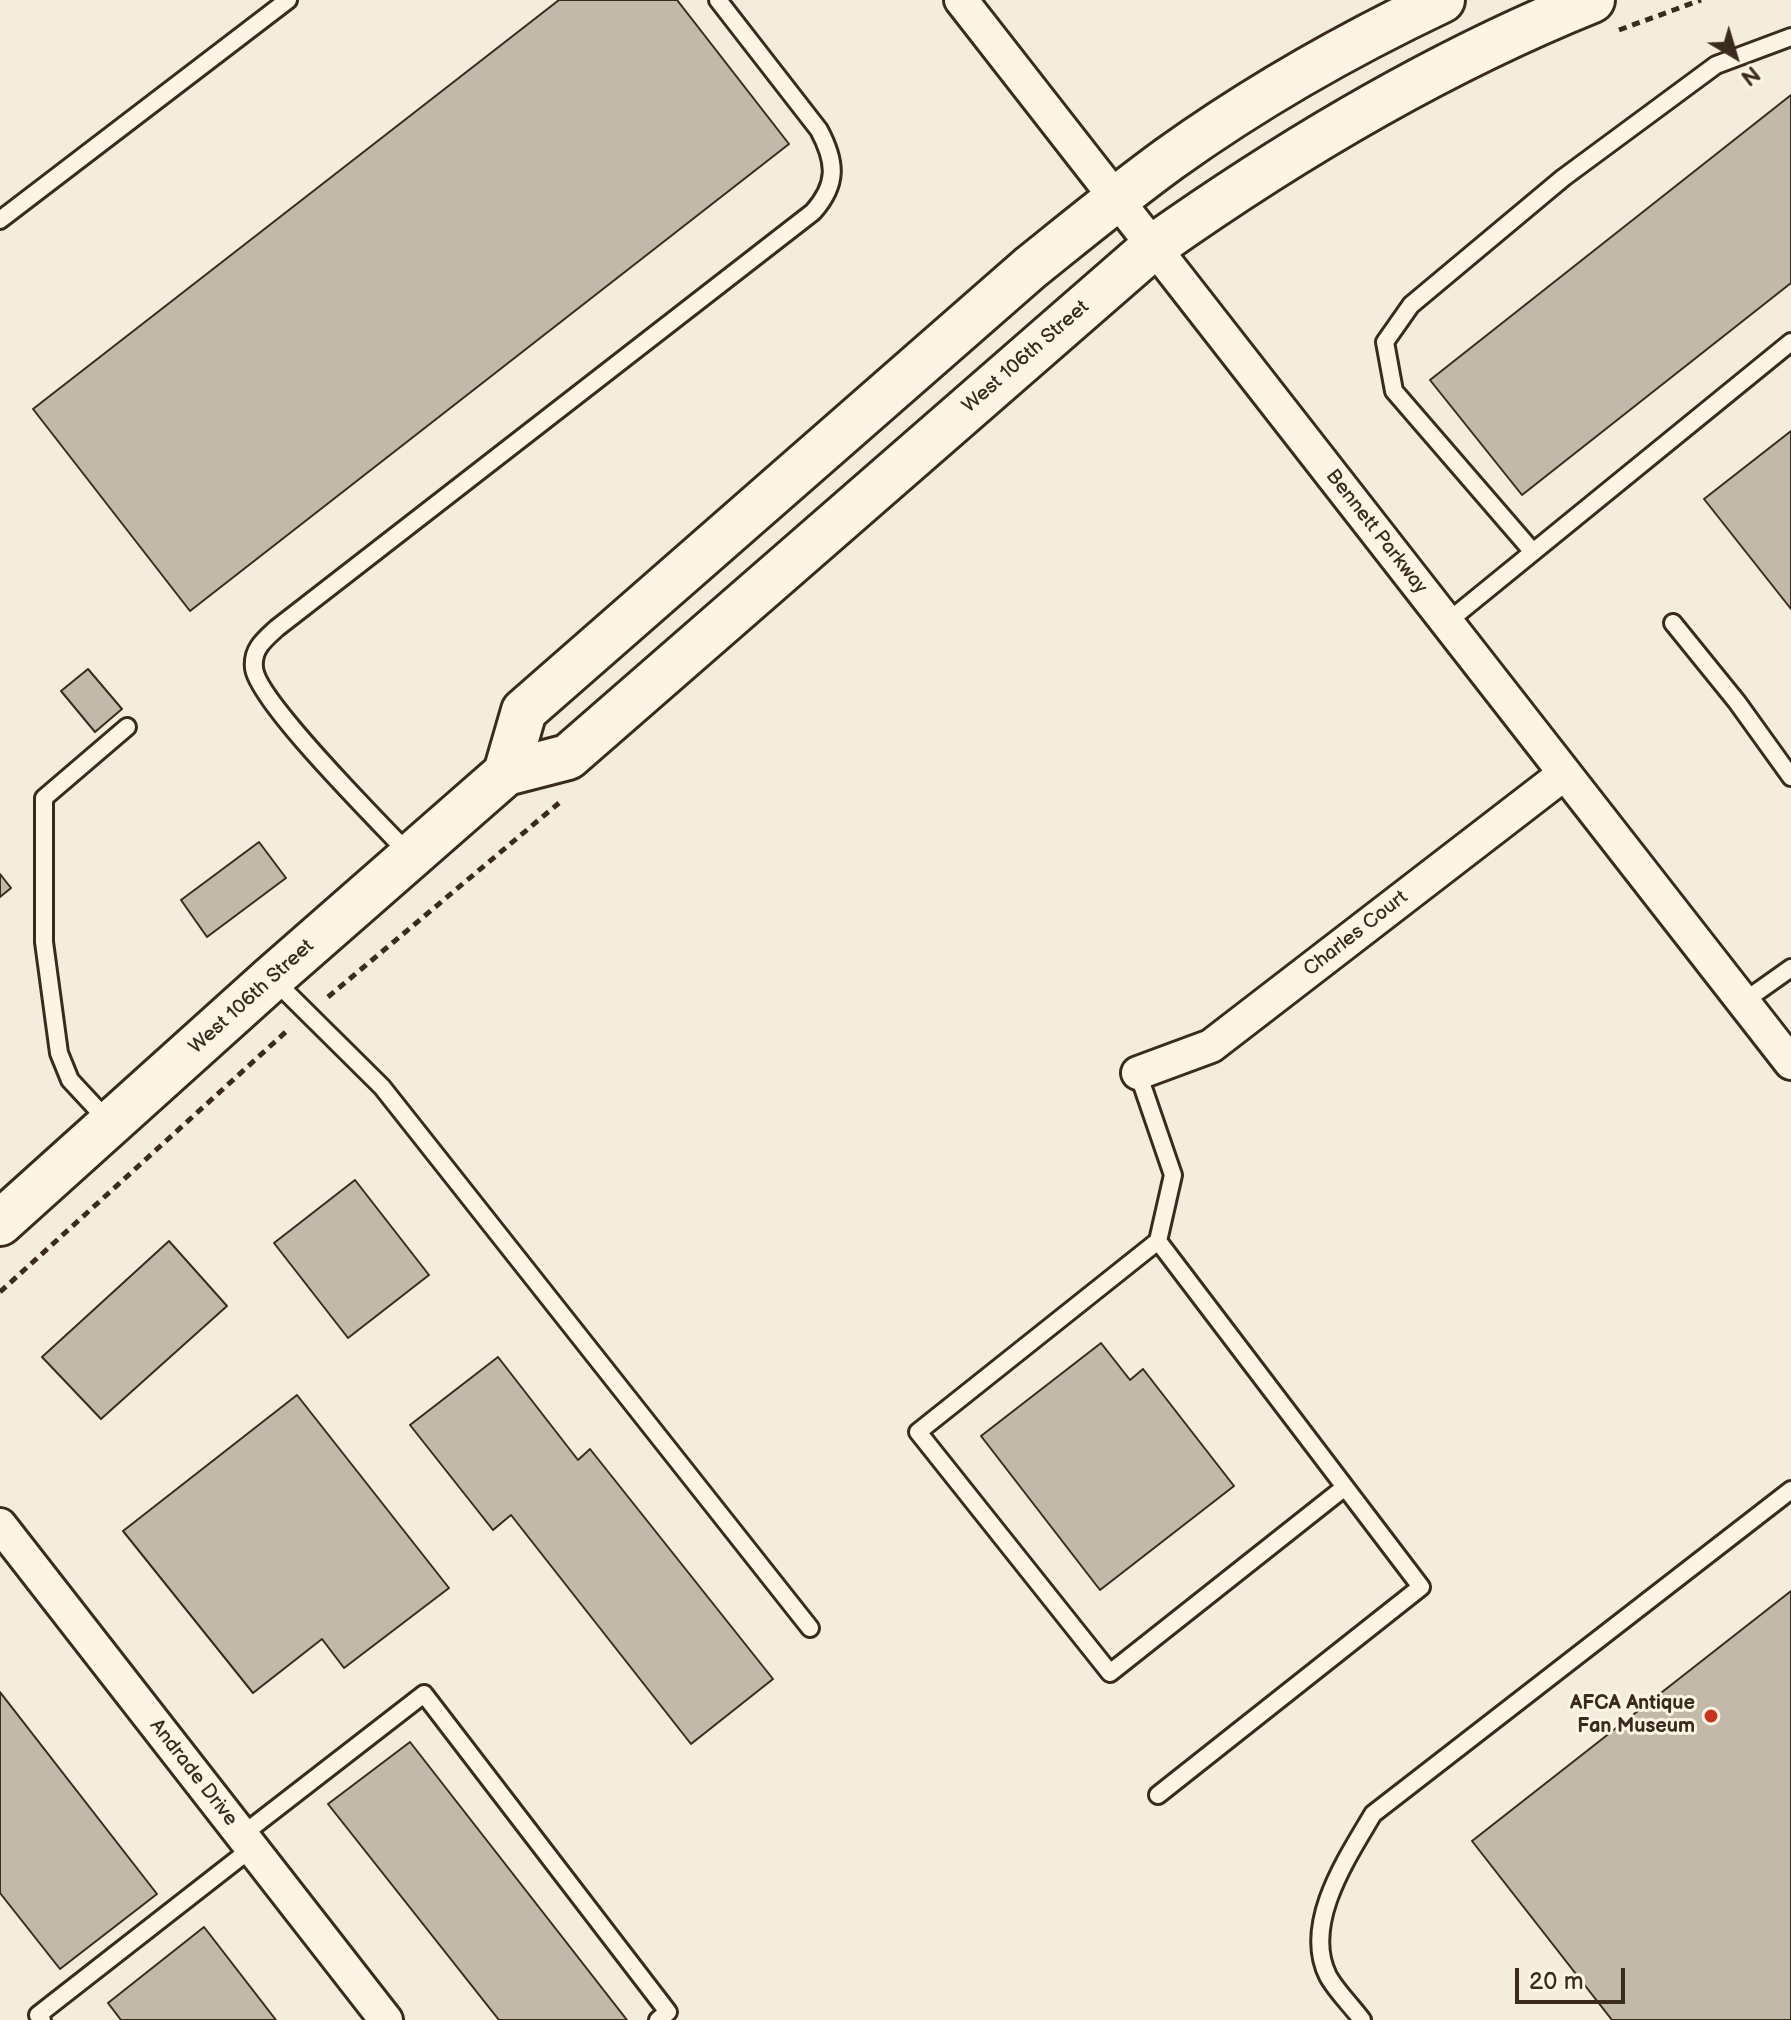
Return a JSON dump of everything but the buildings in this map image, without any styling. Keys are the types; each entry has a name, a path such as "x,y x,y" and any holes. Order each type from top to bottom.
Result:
{"street":[{"path":"506,773 524,711 1018,278 1115,199 1183,150 1286,84 1384,28 1442,0"},
{"name":"West 106th Street","path":"0,1223 506,773 568,757 1153,247 1227,194 1373,106 1452,64 1592,0"},
{"name":"Bennett Parkway","path":"973,4 1115,199 1791,1063"},
{"name":"Charles Court","path":"1138,1073 1211,1046 1564,774"},
{"name":"Andrade Drive","path":"0,1525 386,2020"}],"lane":[{"path":"0,220 288,0"},
{"path":"411,856 339,782 269,697 254,672 254,658 259,644 801,222 824,199 833,169 831,152 819,130 718,0"},
{"path":"1533,552 1394,391 1385,342 1411,305 1563,178 1716,65 1791,37"},
{"path":"1446,623 1791,342"},
{"path":"1673,623 1737,702 1791,777"},
{"path":"110,1123 70,1080 59,1053 44,942 44,798 127,727"},
{"path":"1743,1002 1791,968"},
{"path":"272,978 382,1087 810,1628"},
{"path":"1138,1073 1173,1175 1158,1241 918,1432 1110,1673 1345,1487"},
{"path":"1158,1241 1421,1587 1158,1795"},
{"path":"1362,2020 1328,1975 1318,1938 1336,1875 1373,1814 1791,1490"},
{"path":"42,2020 38,2015 424,1694 668,2012 658,2020"}],"place":[{"name":"AFCA Antique Fan Museum","path":"1711,1716"}]}
